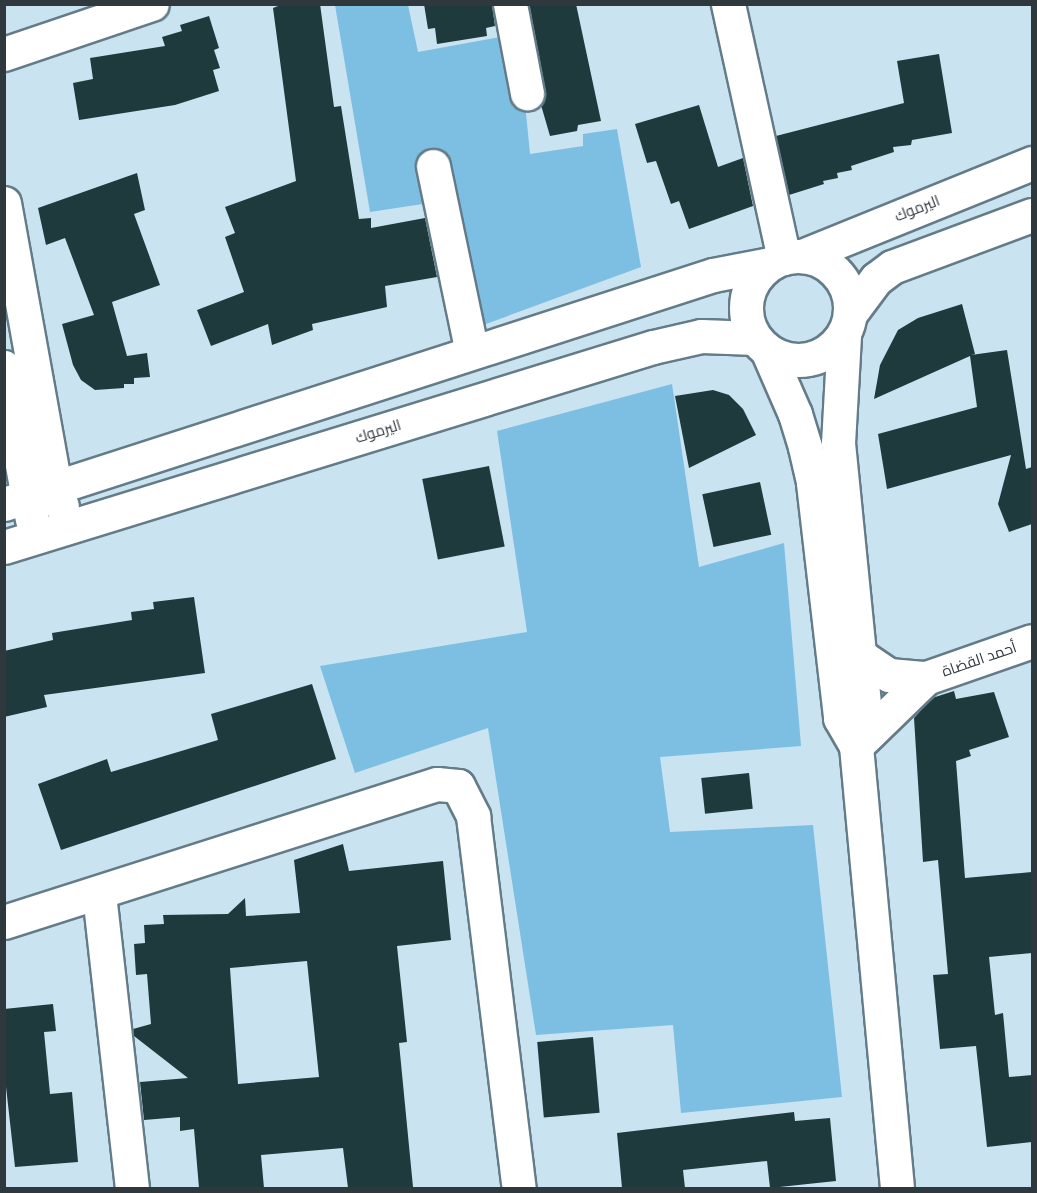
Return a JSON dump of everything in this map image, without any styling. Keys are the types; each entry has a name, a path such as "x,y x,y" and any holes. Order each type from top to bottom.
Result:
{"street":[{"path":"4,54 153,4"},
{"path":"510,4 527,93"},
{"path":"728,4 784,259"},
{"name":"اليرموك","path":"28,496 713,274 784,259 1032,163"},
{"path":"433,166 472,352"},
{"path":"4,203 28,496"},
{"path":"761,344 782,358 816,358 847,325 876,279 892,267 1032,215"},
{"path":"784,259 834,270 845,284 847,325 838,443 846,656"},
{"path":"784,259 748,291 746,307 795,414 813,483 846,656 865,715 856,746 897,1188"},
{"name":"اليرموك","path":"4,547 69,525 653,347 701,336 761,344"},
{"path":"4,367 36,536"},
{"path":"28,496 69,525"},
{"name":"أحمد القضاة","path":"856,746 926,678 1032,640"},
{"name":"أحمد القضاة","path":"846,656 890,675 926,678"},
{"path":"4,922 99,894 437,784 458,786 473,816 519,1188"},
{"path":"99,894 132,1188"}],"shaded area":[{"path":"335,5 408,5 418,52 500,37 513,104 525,103 530,154 583,146 583,134 617,129 641,267 475,328 449,200 370,212"},
{"path":"672,384 699,567 784,543 801,746 660,757 670,832 813,825 842,1097 681,1113 673,1025 536,1035 488,728 355,773 320,666 527,632 497,431"}],"building":[{"path":"283,4 320,4 334,107 341,106 359,219 371,218 371,228 425,218 437,277 385,286 387,307 312,324 313,330 272,345 268,324 211,346 197,310 244,292 225,237 235,233 225,207 296,181 273,8"},
{"path":"424,4 492,4 495,26 486,28 487,36 437,44 435,28 428,29"},
{"path":"529,4 576,4 601,121 578,125 577,131 550,136 541,105 545,89"},
{"path":"209,16 219,48 214,50 220,68 213,70 219,91 175,105 79,120 73,83 93,79 90,58 165,46 162,37 182,31 180,25"},
{"path":"939,54 952,133 912,140 911,145 893,147 894,152 851,166 852,170 837,173 838,178 823,181 824,184 789,195 776,136 904,103 897,61"},
{"path":"699,105 718,167 743,158 753,206 689,229 679,201 671,204 656,161 647,163 635,124"},
{"path":"137,173 145,210 134,214 160,285 112,302 127,356 147,353 150,377 134,378 134,384 124,384 124,388 95,390 81,380 73,365 62,324 94,315 65,238 46,245 38,208"},
{"path":"962,304 975,354 971,355 1007,350 1026,469 1032,467 1032,524 1009,532 998,504 1011,455 887,489 878,434 977,407 970,356 874,399 880,365 898,330 918,318"},
{"path":"713,390 729,395 743,409 756,435 689,468 675,396"},
{"path":"489,466 505,546 438,559 422,479"},
{"path":"760,482 771,535 714,547 702,494"},
{"path":"194,597 205,673 44,695 47,707 4,717 4,651 53,640 52,633 132,620 131,612 154,609 153,602"},
{"path":"312,684 336,759 61,850 38,784 107,759 111,772 218,740 211,714"},
{"path":"954,691 956,699 994,692 1009,737 969,750 971,756 956,761 965,878 1032,872 1032,953 989,957 995,1015 1003,1013 1009,1077 1032,1075 1032,1142 987,1147 976,1046 940,1049 933,975 948,974 938,860 923,862 914,718 932,698"},
{"path":"749,773 753,809 705,814 701,778"},
{"path":"343,844 349,871 443,861 451,940 397,946 407,1042 399,1043 413,1187 348,1188 343,1148 261,1155 264,1188 199,1188 194,1129 180,1131 180,1117 144,1120 140,1082 188,1078 134,1036 133,1029 151,1024 147,974 136,975 134,944 145,943 144,925 164,924 163,915 228,914 245,898 246,916 300,913 294,860","holes":["307,961 319,1077 238,1084 230,968"]},
{"path":"53,1004 56,1031 44,1032 50,1094 72,1092 78,1162 15,1167 4,1069 4,1009"},
{"path":"593,1037 600,1113 544,1118 537,1042"},
{"path":"794,1112 795,1121 830,1118 836,1181 770,1188 767,1161 683,1170 685,1188 622,1188 617,1133"}]}
